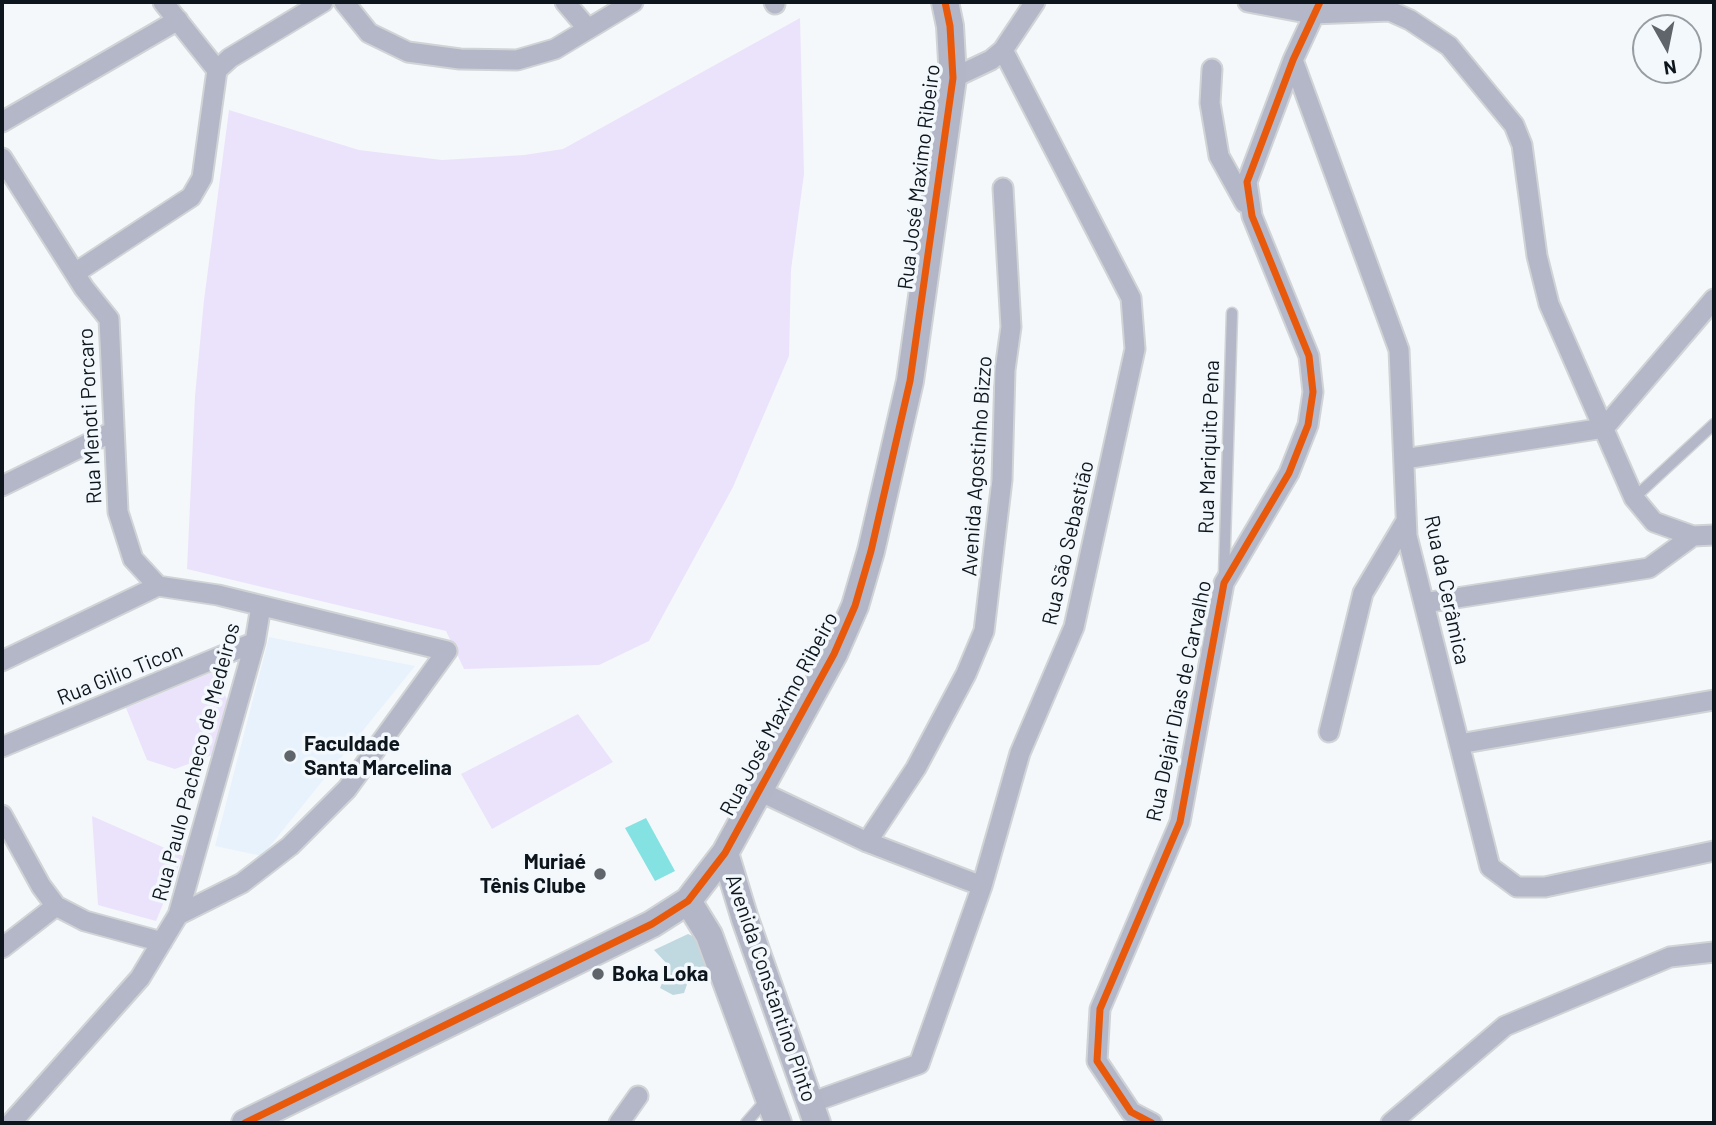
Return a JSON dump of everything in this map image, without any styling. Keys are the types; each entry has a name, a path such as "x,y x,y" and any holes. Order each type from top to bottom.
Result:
{"street":[{"path":"163,2 217,70"},
{"path":"75,273 191,197 202,178 217,70 230,58 323,2"},
{"path":"344,2 369,33 408,52 460,59 517,60 555,49 633,2"},
{"path":"565,2 587,29"},
{"name":"Rua José Maximo Ribeiro","path":"257,1121 640,930 688,901 725,853 834,654 855,606 871,551 910,381 953,78 950,26 945,2"},
{"path":"953,78 991,60 1003,50 1035,2"},
{"path":"1248,2 1390,12 1410,20 1449,46 1514,125 1522,145 1537,256 1549,304 1634,498 1654,522 1693,536 1714,535"},
{"name":"Rua Dejair Dias de Carvalho","path":"1152,1123 1131,1112 1097,1061 1100,1009 1180,822 1224,583 1289,473 1308,425 1313,392 1309,356 1252,216 1247,182 1293,60 1316,8"},
{"path":"2,122 178,20"},
{"name":"Rua São Sebastião","path":"814,1113 919,1064 982,886 1020,753 1074,627 1136,349 1131,298 1003,50"},
{"name":"Rua da Cerâmica","path":"1293,60 1399,350 1407,536 1490,867 1517,887 1545,887 1714,851"},
{"path":"1212,69 1210,103 1219,156 1252,216"},
{"name":"Rua Menoti Porcaro","path":"2,158 75,273 109,319 118,512 133,559 158,586"},
{"name":"Avenida Agostinho Bizzo","path":"867,842 916,768 966,674 984,631 1002,480 1005,370 1011,327 1003,188"},
{"path":"1404,459 1604,428 1714,299"},
{"path":"2,486 114,432"},
{"path":"1329,732 1363,593 1406,521"},
{"path":"1424,603 1649,568 1693,536"},
{"path":"2,661 158,586 261,606 447,651 347,789 290,846 242,883 178,915"},
{"name":"Rua Paulo Pacheco de Medeiros","path":"10,1123 140,978 178,915 255,642 261,606"},
{"name":"Rua Gilio Ticon","path":"2,747 255,642"},
{"path":"1460,744 1714,700"},
{"path":"759,791 867,842 982,886"},
{"path":"2,815 41,886 56,906 85,921 162,942"},
{"name":"Avenida Constantino Pinto","path":"725,853 814,1113"},
{"name":"Avenida Constantino Pinto","path":"688,901 709,935 778,1123"},
{"path":"2,948 56,906"},
{"path":"1391,1123 1506,1026 1670,957 1714,952"},
{"path":"748,1047 785,1031"},
{"path":"619,1123 638,1096"}],"lane":[{"name":"Rua Mariquito Pena","path":"1224,583 1232,313"},
{"path":"1634,498 1714,424"},
{"path":"746,1123 768,1099"}],"shaded area":[{"path":"800,18 804,174 791,270 789,356 733,487 649,641 599,665 464,669 446,631 187,569 195,396 204,300 229,110 359,150 442,160 524,155 563,149"},
{"name":"Faculdade Santa Marcelina","path":"269,637 415,666 262,856 215,846"},
{"path":"215,671 228,702 215,754 175,769 147,760 126,708"},
{"path":"578,714 613,762 492,829 461,774"},
{"path":"92,816 183,856 156,921 98,905"}],"water":[{"path":"646,818 675,871 655,881 625,828"}],"building":[{"path":"688,934 702,940 713,975 698,979 691,973 684,993 673,995 660,988 669,966 654,950"}],"cycle path":[{"path":"245,1123 652,924 688,901 725,853 834,654 855,606 871,551 910,381 953,78 950,26 945,2"},
{"path":"1152,1123 1131,1112 1097,1061 1100,1009 1180,822 1224,583 1289,473 1308,425 1313,392 1309,356 1252,216 1247,182 1293,60 1320,2"}],"place":[{"name":"Faculdade Santa Marcelina","path":"290,756"},
{"name":"Muriaé Tênis Clube","path":"600,874"},
{"name":"Boka Loka","path":"598,974"}]}
